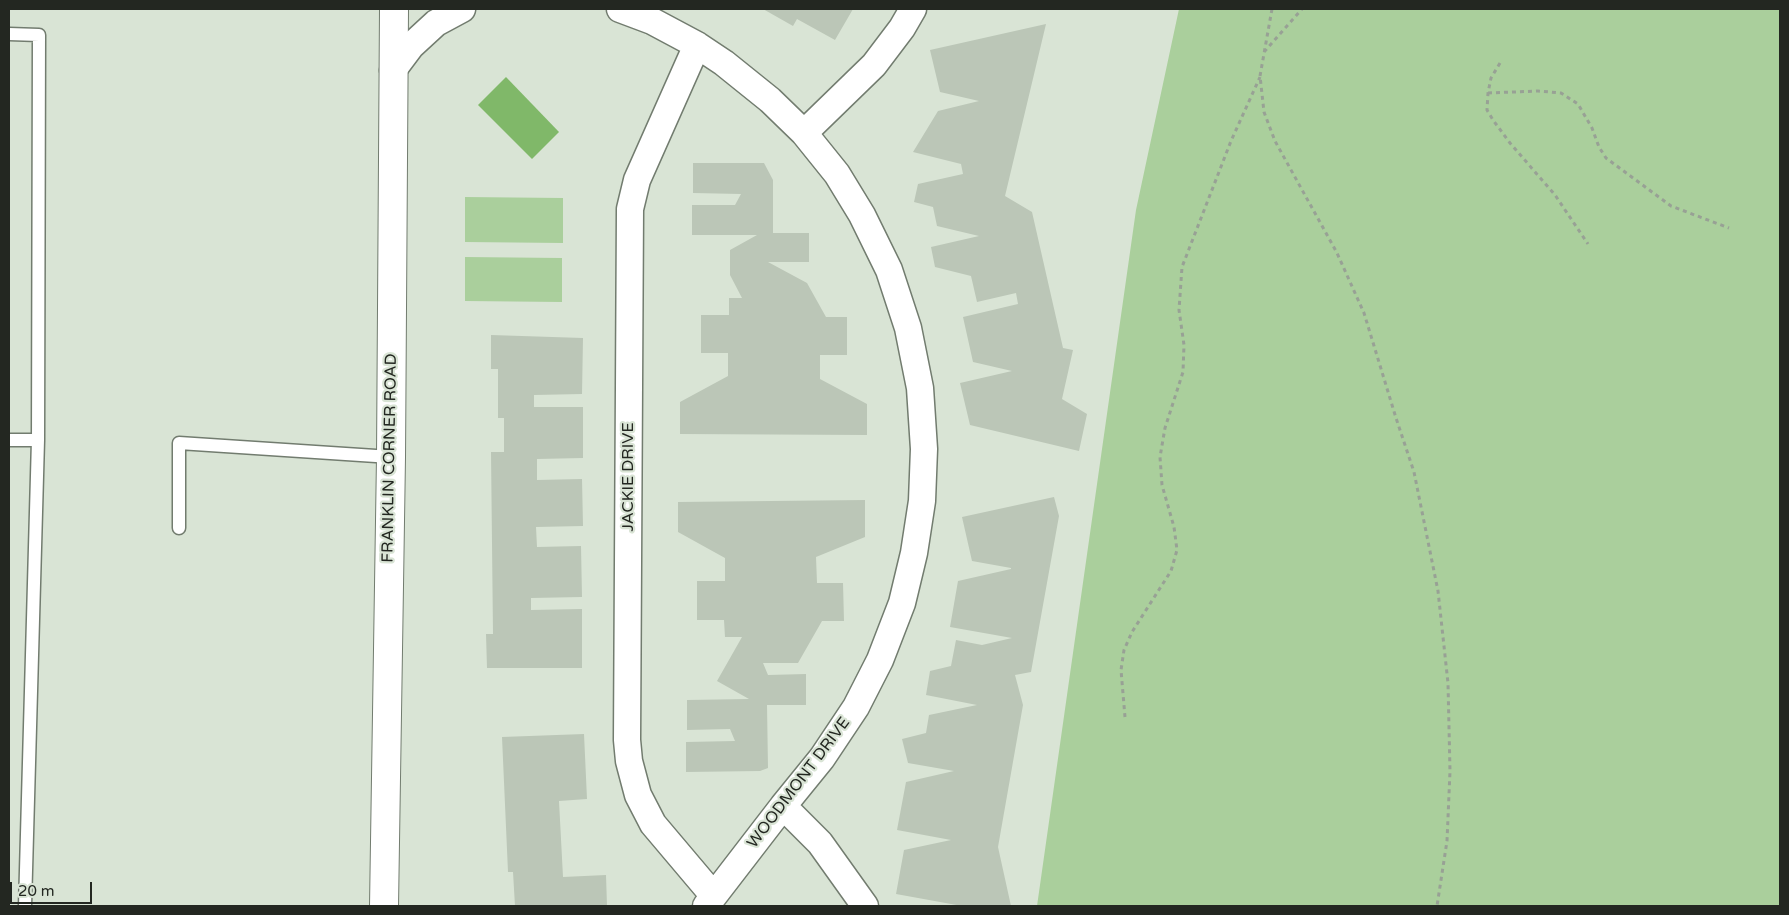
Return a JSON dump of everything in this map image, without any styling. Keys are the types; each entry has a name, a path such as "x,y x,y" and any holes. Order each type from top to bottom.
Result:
{"main road":[{"name":"FRANKLIN CORNER ROAD","path":"384,906 391,457 394,9"}],"street":[{"path":"393,70 411,46 436,23 462,9"},
{"name":"WOODMONT DRIVE","path":"620,9 652,21 697,45 724,63 770,100 804,133 842,182 862,215 889,270 909,336 920,388 924,449 922,501 914,553 902,603 880,660 856,707 827,750 710,901"},
{"path":"804,133 874,65 902,28 913,9"},
{"name":"JACKIE DRIVE","path":"697,45 637,180 630,209 627,740 629,762 638,795 653,824 710,901"},
{"path":"783,806 820,843 864,906"}],"lane":[{"path":"9,34 39,35 38,440 25,906"},
{"path":"9,440 38,440"},
{"path":"179,528 179,443 391,457"}],"path":[{"path":"1125,718 1121,670 1124,650 1132,632 1171,570 1177,550 1174,527 1162,485 1160,457 1165,428 1183,372 1184,345 1179,310 1182,267 1231,140 1260,76 1272,9"},
{"path":"1264,53 1302,9"},
{"path":"1500,63 1491,78 1487,110 1510,143 1554,195 1588,244"},
{"path":"1260,76 1264,112 1275,142 1337,253 1364,313 1414,472 1438,591 1448,683 1450,770 1447,841 1437,906"},
{"path":"1488,93 1538,90 1561,93 1578,104 1606,158 1671,206 1730,228"}],"shaded area":[{"path":"1179,9 1780,9 1780,906 1037,906 1136,210"},
{"path":"506,77 559,132 532,159 478,105"},
{"path":"465,197 563,198 563,243 465,242"},
{"path":"465,257 562,258 562,302 465,301"}],"building":[{"path":"763,9 853,9 835,40 797,19 793,26"},
{"path":"1046,24 1005,196 1032,212 1063,348 1073,350 1062,399 1087,414 1079,451 970,425 960,383 1012,371 973,362 963,317 1018,304 1016,293 977,302 971,276 935,267 931,247 979,236 937,226 933,207 914,202 918,184 963,174 961,164 913,152 938,111 979,101 940,92 930,50"},
{"path":"693,163 764,163 773,180 773,233 809,233 809,262 768,262 807,283 826,317 847,317 847,355 820,355 820,379 867,404 867,435 680,434 680,402 728,376 728,353 701,353 701,315 729,315 729,298 742,298 730,275 730,250 757,235 692,235 692,205 735,205 741,194 693,193"},
{"path":"491,335 583,338 582,394 534,395 534,407 583,407 583,458 537,459 537,480 582,479 583,526 536,527 537,547 581,546 582,597 531,598 531,610 582,609 582,668 487,668 486,634 493,634 491,452 504,452 504,418 498,418 498,369 491,369"},
{"path":"1054,497 1059,516 1031,672 1015,675 1023,705 998,847 1011,906 962,906 896,894 904,850 951,840 897,830 906,782 954,771 908,763 902,739 926,733 929,715 977,705 926,695 930,671 951,666 956,640 982,645 1012,638 950,627 958,581 1011,569 972,561 962,517"},
{"path":"865,500 865,537 816,557 817,583 843,583 844,621 822,621 798,663 763,663 768,675 806,674 806,705 767,705 768,768 760,771 686,772 686,742 735,741 730,729 687,730 687,700 749,699 717,681 742,637 725,637 724,620 697,620 697,581 725,581 725,558 678,532 678,502"},
{"path":"584,734 587,799 559,801 563,877 606,875 607,906 515,906 513,872 508,872 502,737"}]}
